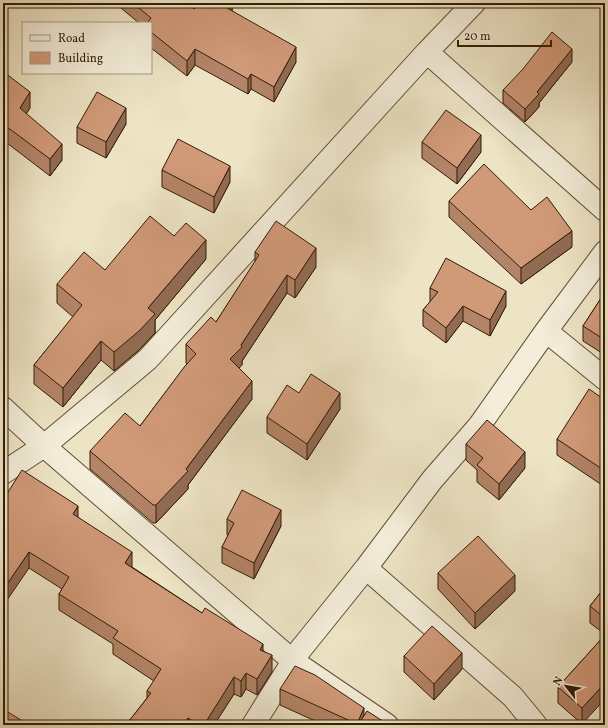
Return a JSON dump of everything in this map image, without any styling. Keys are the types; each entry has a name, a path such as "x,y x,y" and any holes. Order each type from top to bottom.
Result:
{"street":[{"path":"3,473 44,446 148,359 427,52 474,3"},
{"path":"427,52 605,210"},
{"path":"253,725 300,650 366,568 432,480 479,426 546,331 605,252"},
{"path":"546,331 605,379"},
{"path":"3,408 44,446 293,661 387,725"},
{"path":"366,568 513,697 536,725"}],"building":[{"path":"133,3 187,3 194,9 199,3 231,3 227,8 296,47 274,87 251,74 248,79 195,49 187,61 152,33 152,22 148,22 151,18"},
{"path":"552,32 572,49 537,92 539,94 525,109 503,90 523,69"},
{"path":"5,73 30,92 20,108 62,144 50,159 3,124 3,76"},
{"path":"97,92 126,108 106,142 77,127"},
{"path":"446,110 481,135 457,168 422,142"},
{"path":"178,139 230,166 214,197 162,170"},
{"path":"484,164 531,210 547,197 572,231 521,268 449,201"},
{"path":"150,216 174,236 186,223 206,240 148,308 155,314 139,331 114,352 101,341 63,388 34,365 82,305 57,284 84,252 105,270"},
{"path":"276,221 316,248 295,280 287,275 241,345 242,347 230,359 252,381 186,469 188,471 156,505 153,505 90,451 125,413 140,426 185,366 196,354 186,344 211,317 216,322 259,255 255,252"},
{"path":"446,258 506,291 490,320 463,306 446,328 423,310 438,292 430,288"},
{"path":"605,292 605,340 583,326"},
{"path":"311,374 340,393 307,444 267,417 287,385 299,393"},
{"path":"589,389 605,400 605,471 557,439"},
{"path":"487,420 525,452 499,484 477,465 483,458 466,444"},
{"path":"22,470 78,506 73,514 132,552 125,563 202,613 205,608 263,644 260,650 272,655 257,679 246,673 241,681 234,677 204,725 199,725 188,718 183,725 126,725 151,693 147,691 161,669 113,638 118,631 59,594 69,577 29,552 3,590 3,500"},
{"path":"242,490 281,510 254,563 222,547 234,523 227,519"},
{"path":"478,536 515,575 475,613 438,573"},
{"path":"605,587 605,618 590,606"},
{"path":"432,626 462,653 434,684 404,656"},
{"path":"605,635 605,683 582,708 558,687"},
{"path":"295,666 315,675 364,708 357,724 280,689"},
{"path":"3,709 21,720 18,725 3,725"},
{"path":"367,711 389,725 358,725"}]}
